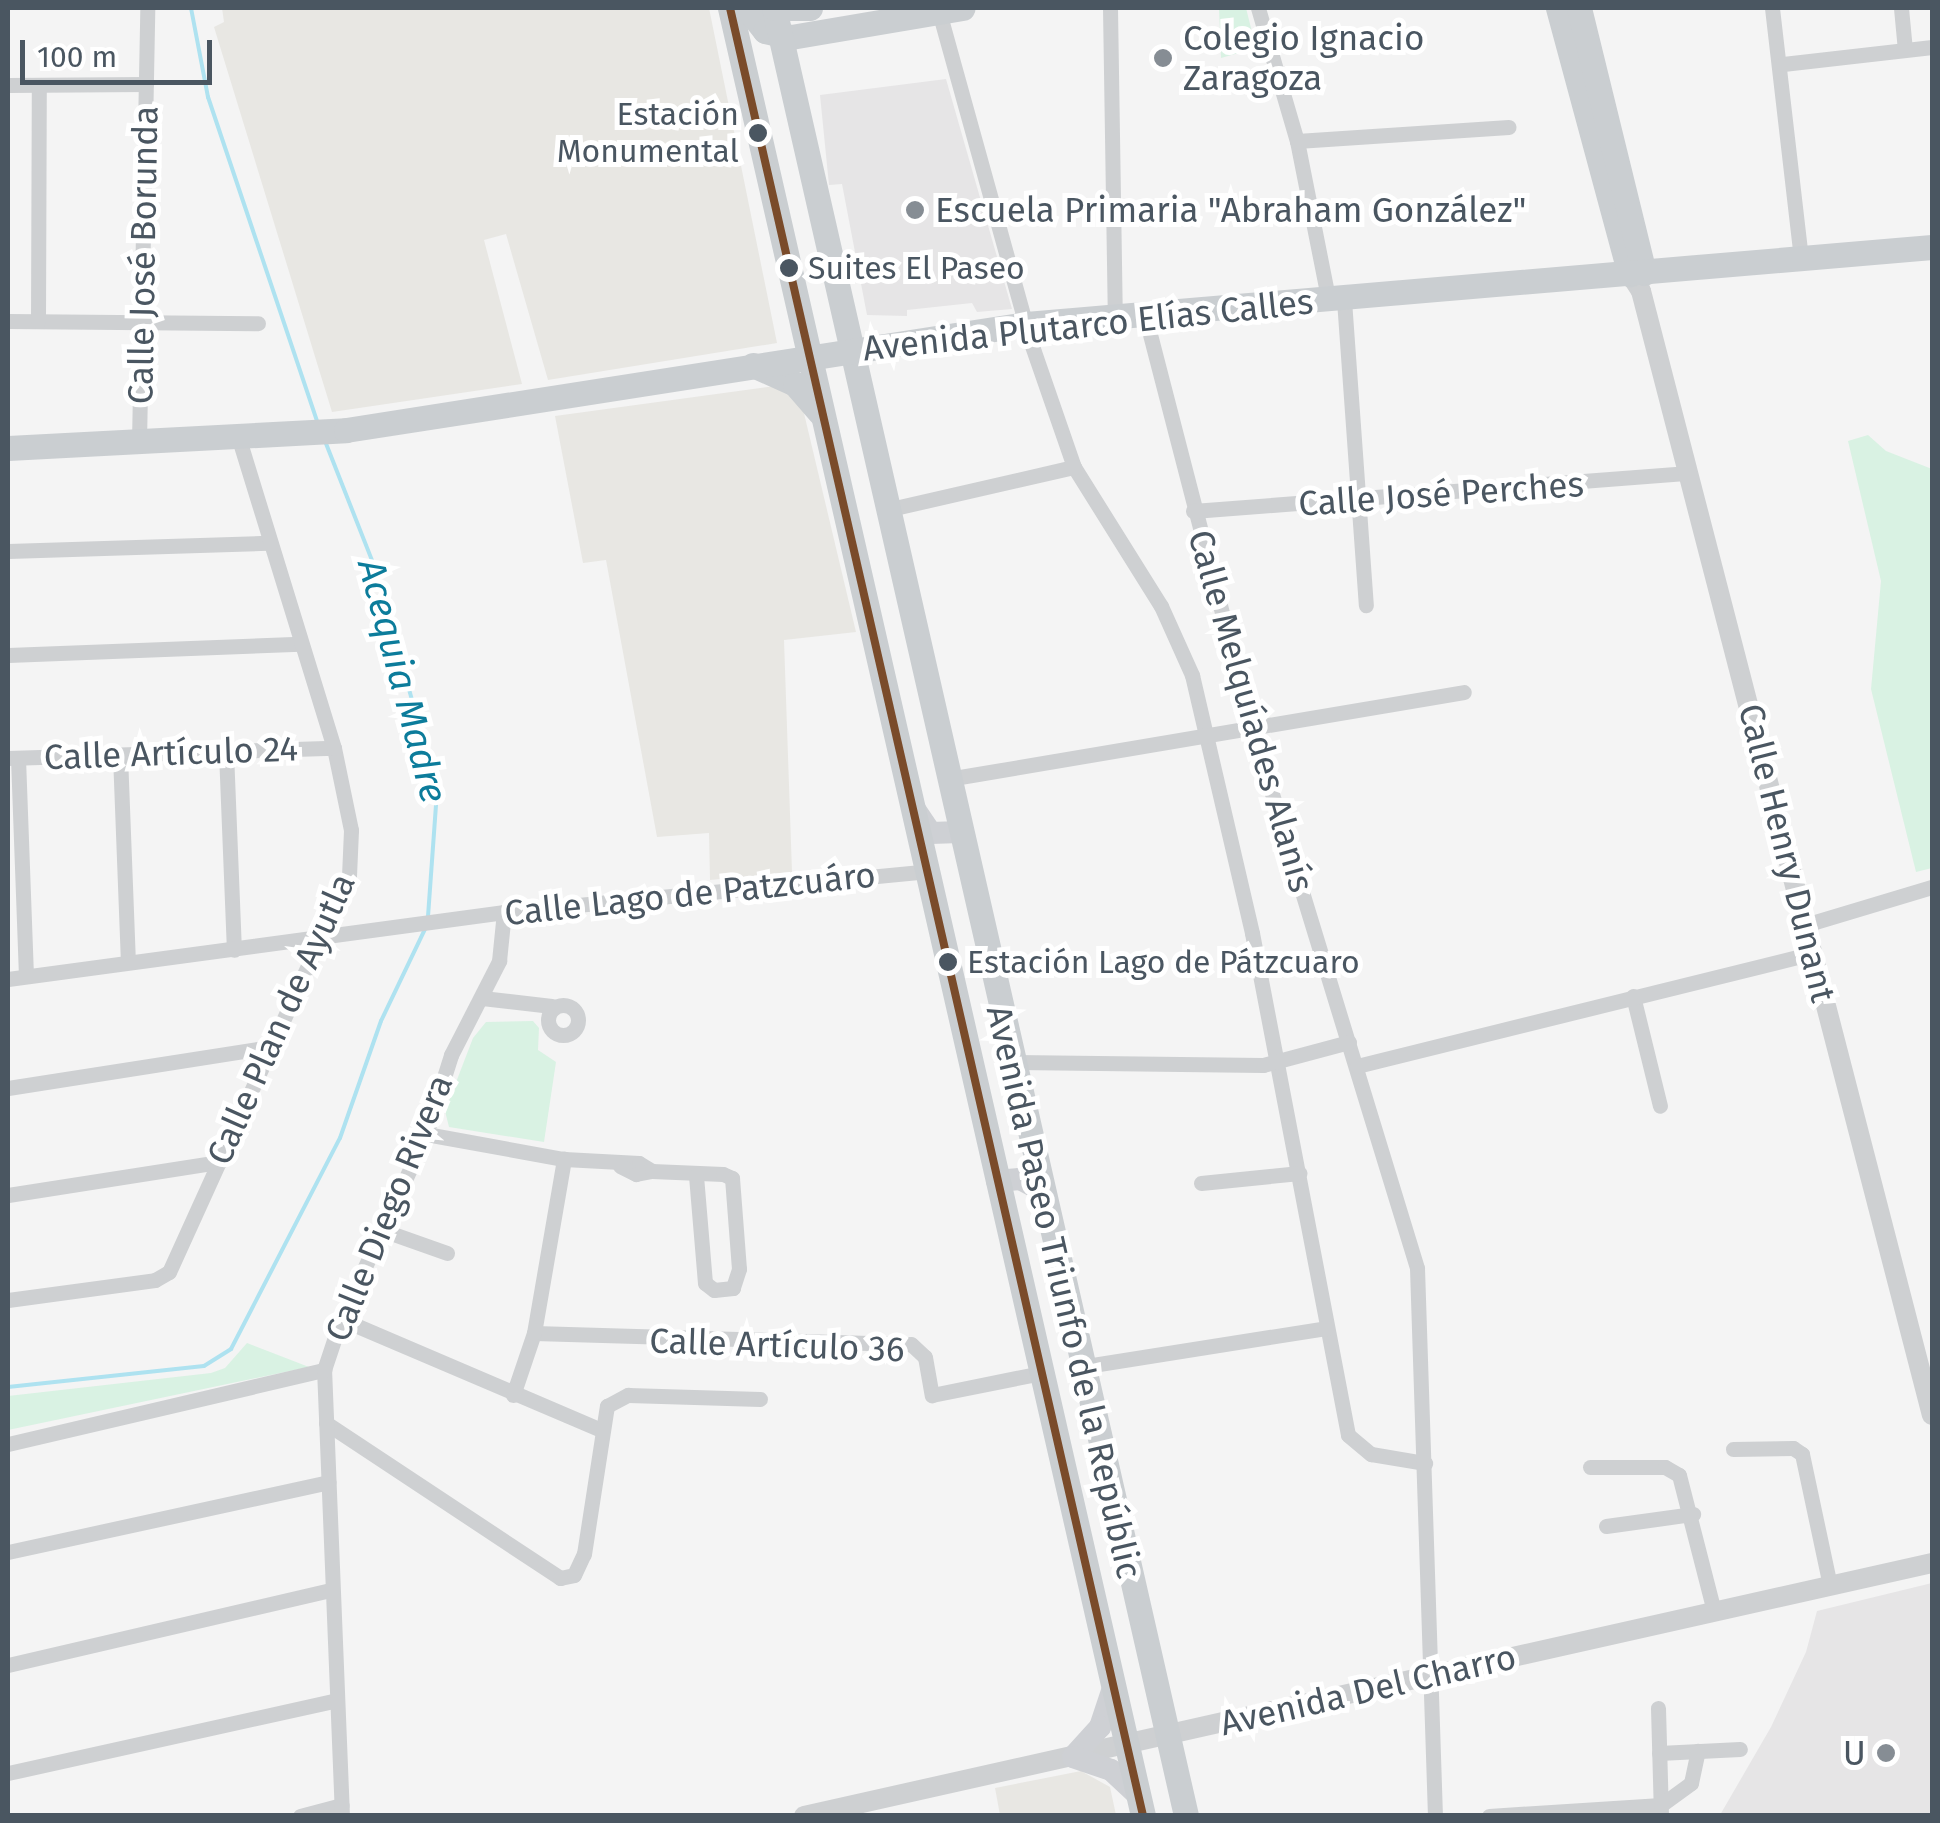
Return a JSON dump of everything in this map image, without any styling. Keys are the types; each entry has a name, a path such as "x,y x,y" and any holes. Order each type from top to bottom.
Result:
{"main road":[{"path":"730,8 1140,1805"},
{"path":"747,8 765,31 780,37 947,9"},
{"path":"774,8 810,8"},
{"name":"Avenida Paseo Triunfo de la Repúblic","path":"774,8 1080,1366 1186,1816"},
{"name":"Calle Henry Dunant","path":"1558,8 1639,279"},
{"name":"Calle Henry Dunant","path":"1579,8 1639,279"},
{"name":"Avenida Plutarco Elías Calles","path":"8,448 322,432 809,354 1026,324 1639,279 1932,246"},
{"path":"748,364 795,384 822,416"},
{"path":"912,805 931,833 960,832"},
{"path":"997,1181 1020,1178 1041,1190"},
{"path":"1113,1688 1100,1727 1073,1758 1111,1770 1140,1805"}],"street":[{"name":"Calle José Borunda","path":"139,442 147,8"},
{"path":"1110,8 1114,317"},
{"path":"1258,8 1297,141 1336,301 1366,605"},
{"path":"1772,8 1783,64 1802,259"},
{"path":"1901,8 1905,50"},
{"path":"947,9 1026,324 1074,466 1173,628 1208,734 1299,1173 1348,1435 1371,1454 1425,1463"},
{"path":"1783,64 1932,47"},
{"path":"8,86 146,84"},
{"path":"38,320 39,86"},
{"path":"1297,141 1388,130 1509,127"},
{"name":"Calle Henry Dunant","path":"1639,279 1932,1416"},
{"name":"Calle Melquíades Alanís","path":"1146,316 1193,511 1251,724 1417,1268 1435,1816"},
{"path":"8,321 258,323"},
{"name":"Calle Plan de Ayutla","path":"8,1300 155,1280 169,1272 348,876 352,853 334,748 267,543 239,439"},
{"path":"886,510 1074,466"},
{"name":"Calle José Perches","path":"1193,511 1689,473"},
{"path":"8,551 267,543"},
{"path":"8,654 300,644"},
{"path":"948,779 1251,724 1464,692"},
{"name":"Calle Artículo 24","path":"13,758 334,748"},
{"path":"226,752 234,950"},
{"path":"120,754 128,962"},
{"path":"13,758 26,976"},
{"name":"Calle Lago de Patzcuáro","path":"317,938 504,912 926,871"},
{"path":"1805,925 1932,887"},
{"name":"Calle Diego Rivera","path":"342,1810 324,1370 340,1319 426,1134 451,1056 499,960 504,912"},
{"path":"8,979 317,938"},
{"path":"1357,1066 1812,953"},
{"path":"1633,996 1660,1106"},
{"path":"482,998 552,1006"},
{"path":"1013,1062 1263,1064 1348,1042"},
{"path":"8,1088 270,1048"},
{"path":"426,1134 620,1166 633,1162 652,1171 723,1174 737,1189 739,1269 737,1284 719,1290 706,1282 696,1175"},
{"path":"513,1395 534,1334 564,1158"},
{"path":"8,1195 219,1162"},
{"path":"1202,1183 1299,1173"},
{"path":"382,1230 447,1254"},
{"path":"340,1319 599,1429"},
{"path":"1080,1366 1326,1328"},
{"name":"Calle Artículo 36","path":"534,1334 911,1344 926,1357 932,1395 1041,1373"},
{"path":"8,1444 324,1370"},
{"path":"326,1423 560,1578 574,1574 584,1554 599,1429 608,1406 628,1396 760,1399"},
{"path":"1733,1449 1794,1448 1802,1454 1830,1586"},
{"path":"1590,1467 1672,1470 1694,1514 1714,1611"},
{"path":"8,1552 328,1482"},
{"path":"1606,1526 1694,1514"},
{"name":"Avenida Del Charro","path":"804,1816 1932,1563"},
{"path":"8,1665 330,1590"},
{"path":"8,1773 337,1700"},
{"path":"1658,1708 1661,1810"},
{"path":"1659,1754 1740,1749"},
{"path":"1488,1816 1661,1810 1691,1783 1698,1751"},
{"path":"300,1816 342,1810"}],"shaded area":[{"path":"222,8 709,8 777,343 548,380 506,234 484,240 522,384 332,412 214,27 224,22"},
{"name":"Escuela Primaria \"Abraham González\"","path":"946,79 1012,309 977,312 972,303 907,310 907,316 867,315 842,184 829,185 820,95"},
{"path":"783,385 803,409 856,632 784,640 792,872 710,880 709,833 657,837 606,560 583,563 555,416"},
{"path":"1932,1583 1932,1815 1720,1815 1771,1727 1806,1652 1817,1611"},
{"path":"1081,1771 1110,1787 1116,1815 1000,1815 995,1788"}],"green space":[{"path":"1219,8 1246,8 1256,48 1221,58"},
{"path":"1868,435 1886,451 1932,469 1932,868 1916,872 1871,689 1881,581 1848,441"},
{"path":"533,1021 539,1028 538,1050 556,1062 544,1142 449,1127 445,1111 473,1038 486,1022"},
{"path":"247,1343 309,1367 8,1430 8,1396 211,1373 225,1368"}],"waterway":[{"name":"Acequia Madre","path":"191,8 208,97 318,423"},
{"name":"Acequia Madre","path":"325,441 377,573 437,791 428,918"},
{"name":"Acequia Madre","path":"8,1387 204,1366 231,1349 340,1138 381,1021 426,927"}],"transit line":[{"path":"730,8 1143,1816"}],"place":[{"name":"Colegio Ignacio Zaragoza","path":"1163,58"},
{"name":"Estación Monumental","path":"758,133"},
{"name":"Escuela Primaria \"Abraham González\"","path":"915,210"},
{"name":"Suites El Paseo","path":"789,268"},
{"name":"Estación Lago de Pátzcuaro","path":"948,962"},
{"name":"U","path":"1886,1753"}]}
